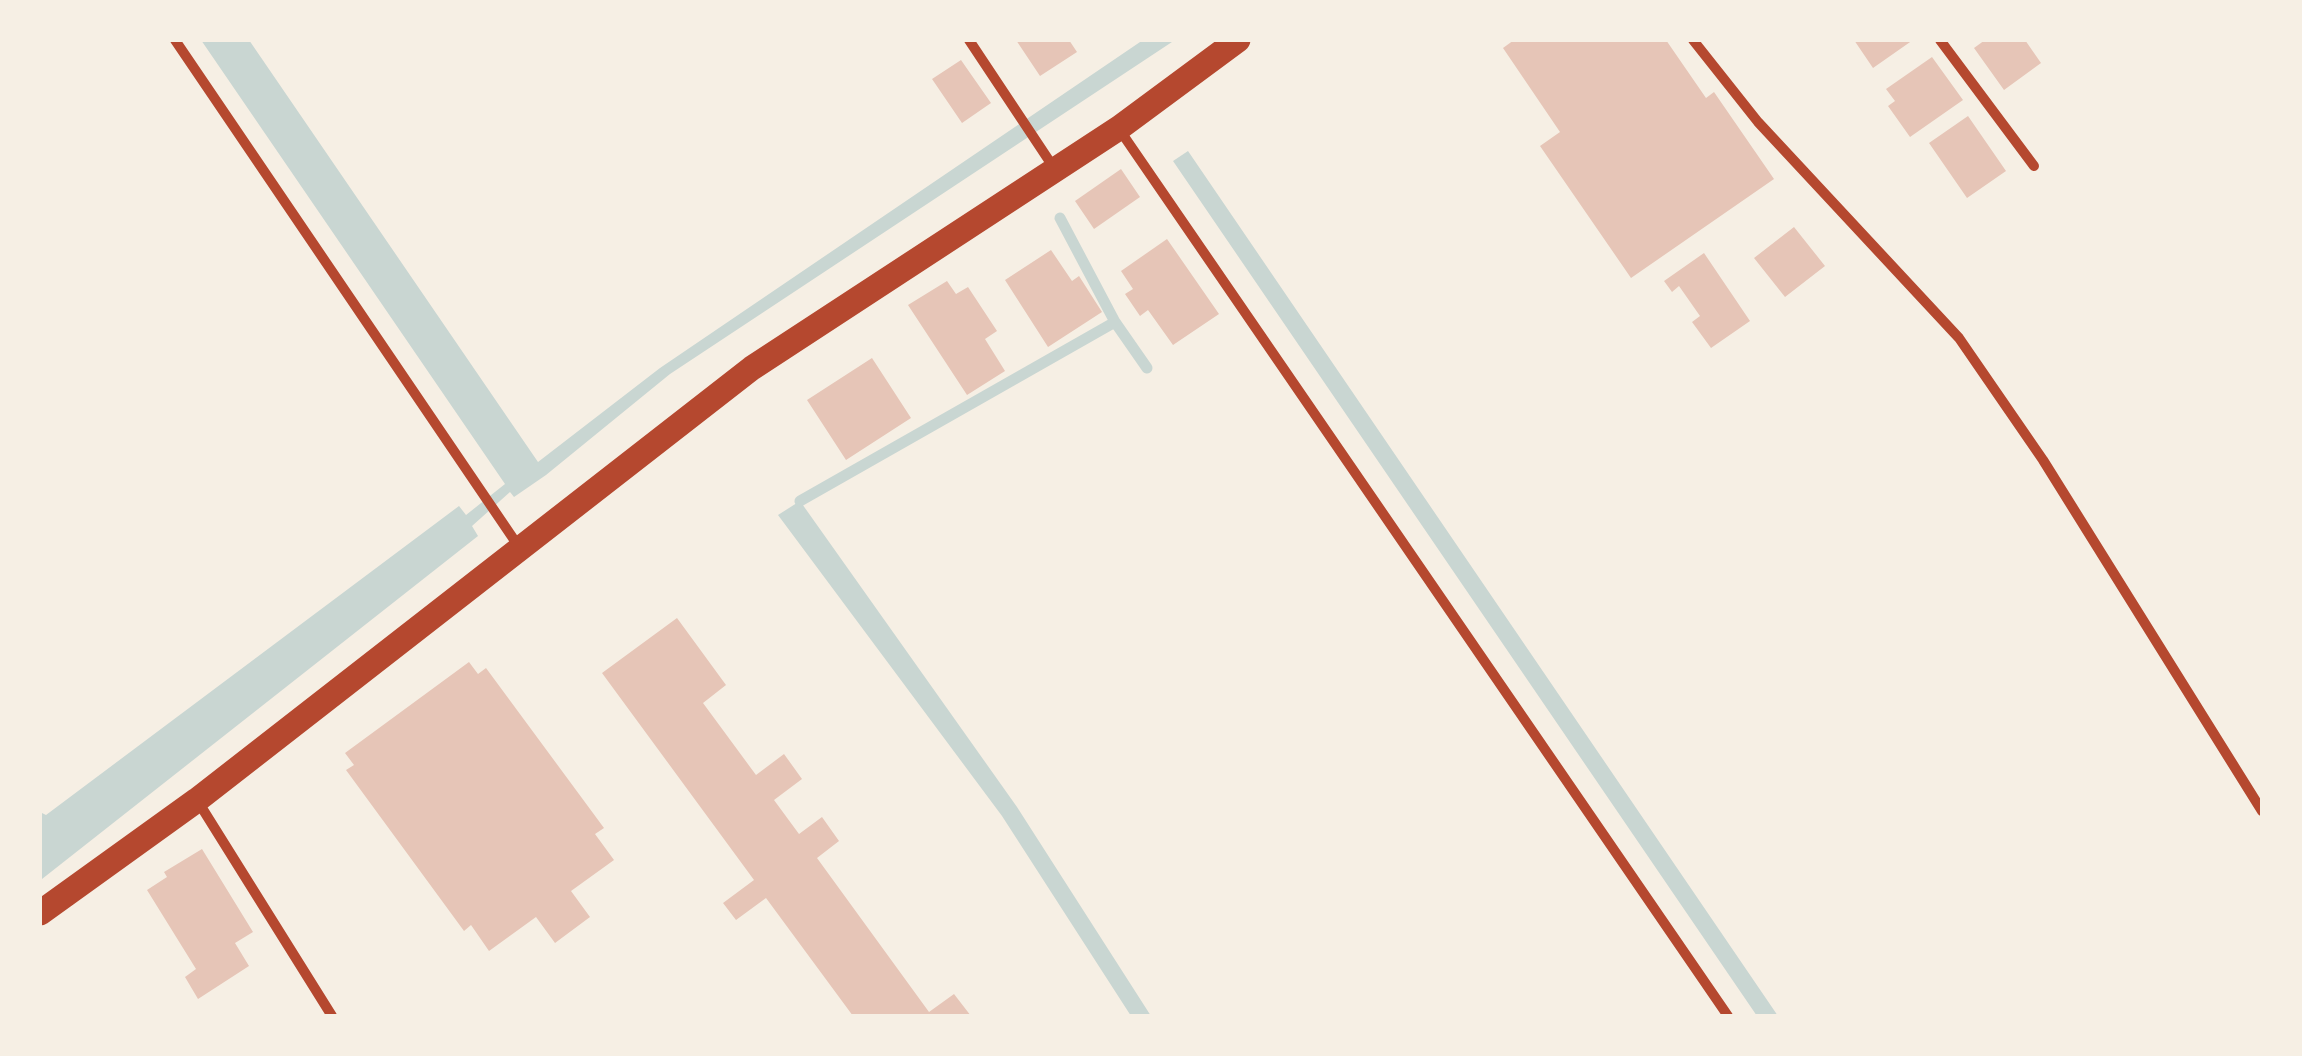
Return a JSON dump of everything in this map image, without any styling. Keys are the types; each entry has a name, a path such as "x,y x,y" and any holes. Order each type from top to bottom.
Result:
{"main road":[{"path":"40,912 197,800 752,368 1119,128 1238,40"}],"street":[{"path":"175,40 519,548"},
{"path":"969,40 1055,170"},
{"path":"1693,40 1758,122 1959,338 2044,460 2262,811"},
{"path":"1940,40 2034,166"},
{"path":"1119,128 1728,1016"},
{"path":"197,800 332,1016"}],"shaded area":[{"path":"201,40 249,40 538,462 660,368 1143,40 1175,40 670,374 546,475 514,497 510,492 472,526 478,536 42,879 40,812 46,815 459,506 466,515 505,484"},
{"path":"1188,151 1778,1016 1757,1016 1173,161"},
{"path":"800,501 1017,807 1151,1016 1131,1016 1002,816 778,515"}],"building":[{"path":"1016,40 1069,40 1077,52 1040,76"},
{"path":"1514,40 1666,40 1706,98 1714,92 1774,179 1631,278 1540,146 1560,132 1503,48"},
{"path":"1854,40 1913,40 1873,68"},
{"path":"1985,40 2025,40 2041,63 2004,90 1974,48"},
{"path":"1932,57 1963,100 1910,137 1888,106 1895,101 1886,89"},
{"path":"961,60 991,103 962,123 932,79"},
{"path":"1968,116 2006,171 1967,198 1929,143"},
{"path":"1121,169 1140,197 1094,229 1075,201"},
{"path":"1794,227 1825,266 1785,297 1754,258"},
{"path":"1167,239 1219,314 1173,345 1148,310 1140,316 1125,294 1133,289 1121,271"},
{"path":"1051,250 1072,281 1079,276 1102,312 1048,347 1005,280"},
{"path":"1704,253 1750,321 1711,348 1692,322 1700,316 1679,286 1672,292 1664,281"},
{"path":"947,281 956,294 968,287 997,331 985,339 1005,371 967,395 908,305"},
{"path":"872,358 911,418 846,460 807,400"},
{"path":"677,618 726,685 703,703 756,775 784,754 802,779 774,800 799,834 822,817 839,841 817,858 929,1012 954,994 971,1016 853,1016 766,898 736,920 723,903 754,880 602,673"},
{"path":"469,662 478,674 486,668 604,828 595,834 614,860 571,891 590,917 555,943 536,917 489,951 471,925 464,931 346,770 354,765 345,753"},
{"path":"202,849 253,932 235,943 249,966 198,999 185,977 196,969 147,890 167,877 164,872"}],"waterway":[{"path":"1060,218 1115,322"},
{"path":"800,501 1115,322 1147,368"}]}
